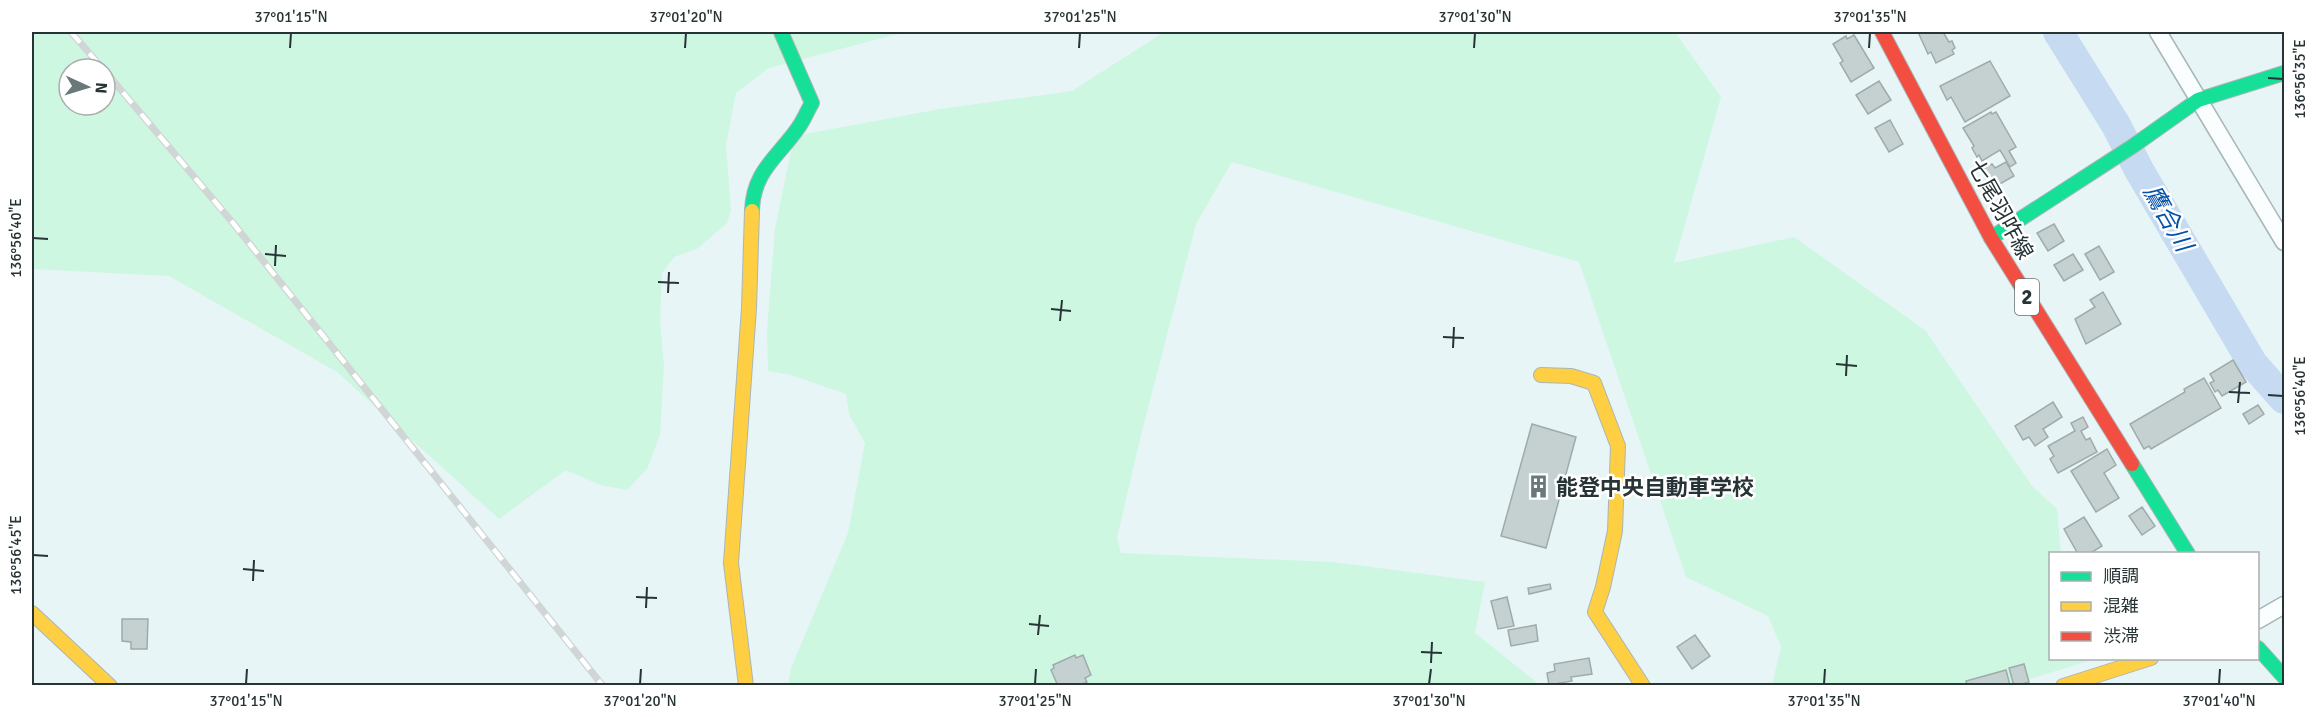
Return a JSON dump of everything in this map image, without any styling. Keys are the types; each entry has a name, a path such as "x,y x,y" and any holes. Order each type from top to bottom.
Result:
{"street":[{"path":"746,686 731,563 749,308 752,195 769,161 798,128 812,103 782,32"},
{"name":"七尾羽咋線","path":"1882,32 1991,238 2187,552"},
{"path":"2158,32 2284,242"},
{"path":"1991,238 2198,100 2284,73"},
{"path":"1541,375 1571,376 1594,383 1618,446 1616,531 1603,587 1594,612 1643,686"},
{"path":"2259,619 2284,605"},
{"path":"32,613 110,686"},
{"path":"2259,649 2284,677"},
{"path":"2064,686 2145,660"}],"green space":[{"path":"32,32 905,32 769,68 736,93 726,145 731,211 727,223 697,249 674,257 662,273 660,321 664,364 660,435 647,469 627,490 600,485 566,470 499,519 337,372 169,276 32,269"},
{"path":"1164,32 1675,32 1721,97 1674,263 1794,237 1925,330 2032,486 2057,509 2061,552 2049,552 2049,660 2092,660 2010,685 1772,685 1781,647 1768,616 1686,577 1579,262 1232,162 1196,224 1141,435 1117,538 1121,553 1333,562 1485,582 1475,633 1540,685 788,685 791,668 848,533 865,443 849,414 846,394 791,375 768,371 767,330 775,229 794,136 940,109 1072,91"}],"building":[{"path":"1918,32 1943,32 1949,42 1952,41 1955,48 1952,50 1954,54 1936,63 1931,52 1928,54"},
{"path":"1854,35 1874,68 1851,82 1840,63 1843,61 1833,44 1846,36 1847,39"},
{"path":"1990,61 2010,96 1965,122 1951,97 1947,100 1940,86"},
{"path":"1879,81 1891,100 1868,114 1856,95"},
{"path":"1991,112 1992,114 1996,112 2016,147 2009,151 2016,163 2010,167 2000,150 1982,161 1979,155 1977,157 1972,148 1974,146 1963,128"},
{"path":"1890,120 1903,144 1889,152 1875,128"},
{"path":"2006,162 2014,176 1991,189 1981,170 1992,164 1995,168"},
{"path":"2054,224 2064,241 2048,251 2037,233"},
{"path":"2099,246 2114,272 2100,280 2085,254"},
{"path":"2073,254 2083,270 2064,281 2054,265"},
{"path":"2103,292 2121,324 2086,344 2075,319 2095,307 2090,300"},
{"path":"2233,360 2246,382 2222,396 2218,390 2215,392 2210,383 2214,381 2210,374"},
{"path":"2204,378 2221,408 2151,449 2149,446 2144,449 2130,424 2185,392 2184,389"},
{"path":"2053,402 2062,417 2043,429 2048,437 2035,446 2029,437 2023,440 2015,426"},
{"path":"2258,405 2264,414 2249,424 2243,414"},
{"path":"2083,417 2088,427 2081,431 2086,440 2090,438 2097,452 2058,473 2050,459 2054,456 2048,446 2075,431 2071,423"},
{"name":"能登中央自動車学校","path":"1532,424 1576,437 1546,548 1501,536"},
{"path":"2107,449 2116,465 2104,473 2119,498 2096,512 2071,471"},
{"path":"2142,507 2155,526 2142,535 2129,516"},
{"path":"2084,517 2102,546 2092,552 2077,552 2064,529"},
{"path":"1550,584 1551,589 1529,594 1528,588"},
{"path":"1507,597 1514,626 1498,629 1491,601"},
{"path":"122,619 148,619 147,649 131,649 131,642 122,641"},
{"path":"1536,625 1538,641 1511,646 1508,630"},
{"path":"1695,635 1710,656 1692,669 1677,647"},
{"path":"1075,655 1076,658 1083,655 1091,675 1085,678 1087,682 1078,686 1058,686 1051,670 1054,668 1053,665"},
{"path":"1589,658 1592,674 1571,677 1572,681 1549,685 1547,673 1555,671 1554,664"},
{"path":"2024,664 2029,682 2014,686 2009,668"},
{"path":"2006,670 2010,685 1967,686 1966,681"}],"waterway":[{"name":"鷹合川","path":"2058,32 2116,125 2139,170 2253,364 2284,399"}],"railway":[{"path":"71,32 93,57"},
{"path":"117,85 233,223 603,686"}],"traffic: fast":[{"path":"752,211 753,197 762,175 798,128 812,103 781,32"},
{"path":"1991,238 2133,146 2198,100 2284,73"},
{"path":"2132,464 2187,552"},
{"path":"2259,649 2284,677"}],"traffic: slow":[{"path":"746,686 731,563 749,308 752,211"},
{"path":"1541,375 1571,376 1594,383 1618,446 1615,531 1595,612 1643,686"},
{"path":"32,613 110,686"},
{"path":"2063,686 2145,660"}],"traffic: jam":[{"path":"1882,32 1991,238 2132,464"}],"place":[{"name":"能登中央自動車学校","path":"1538,487"}]}
